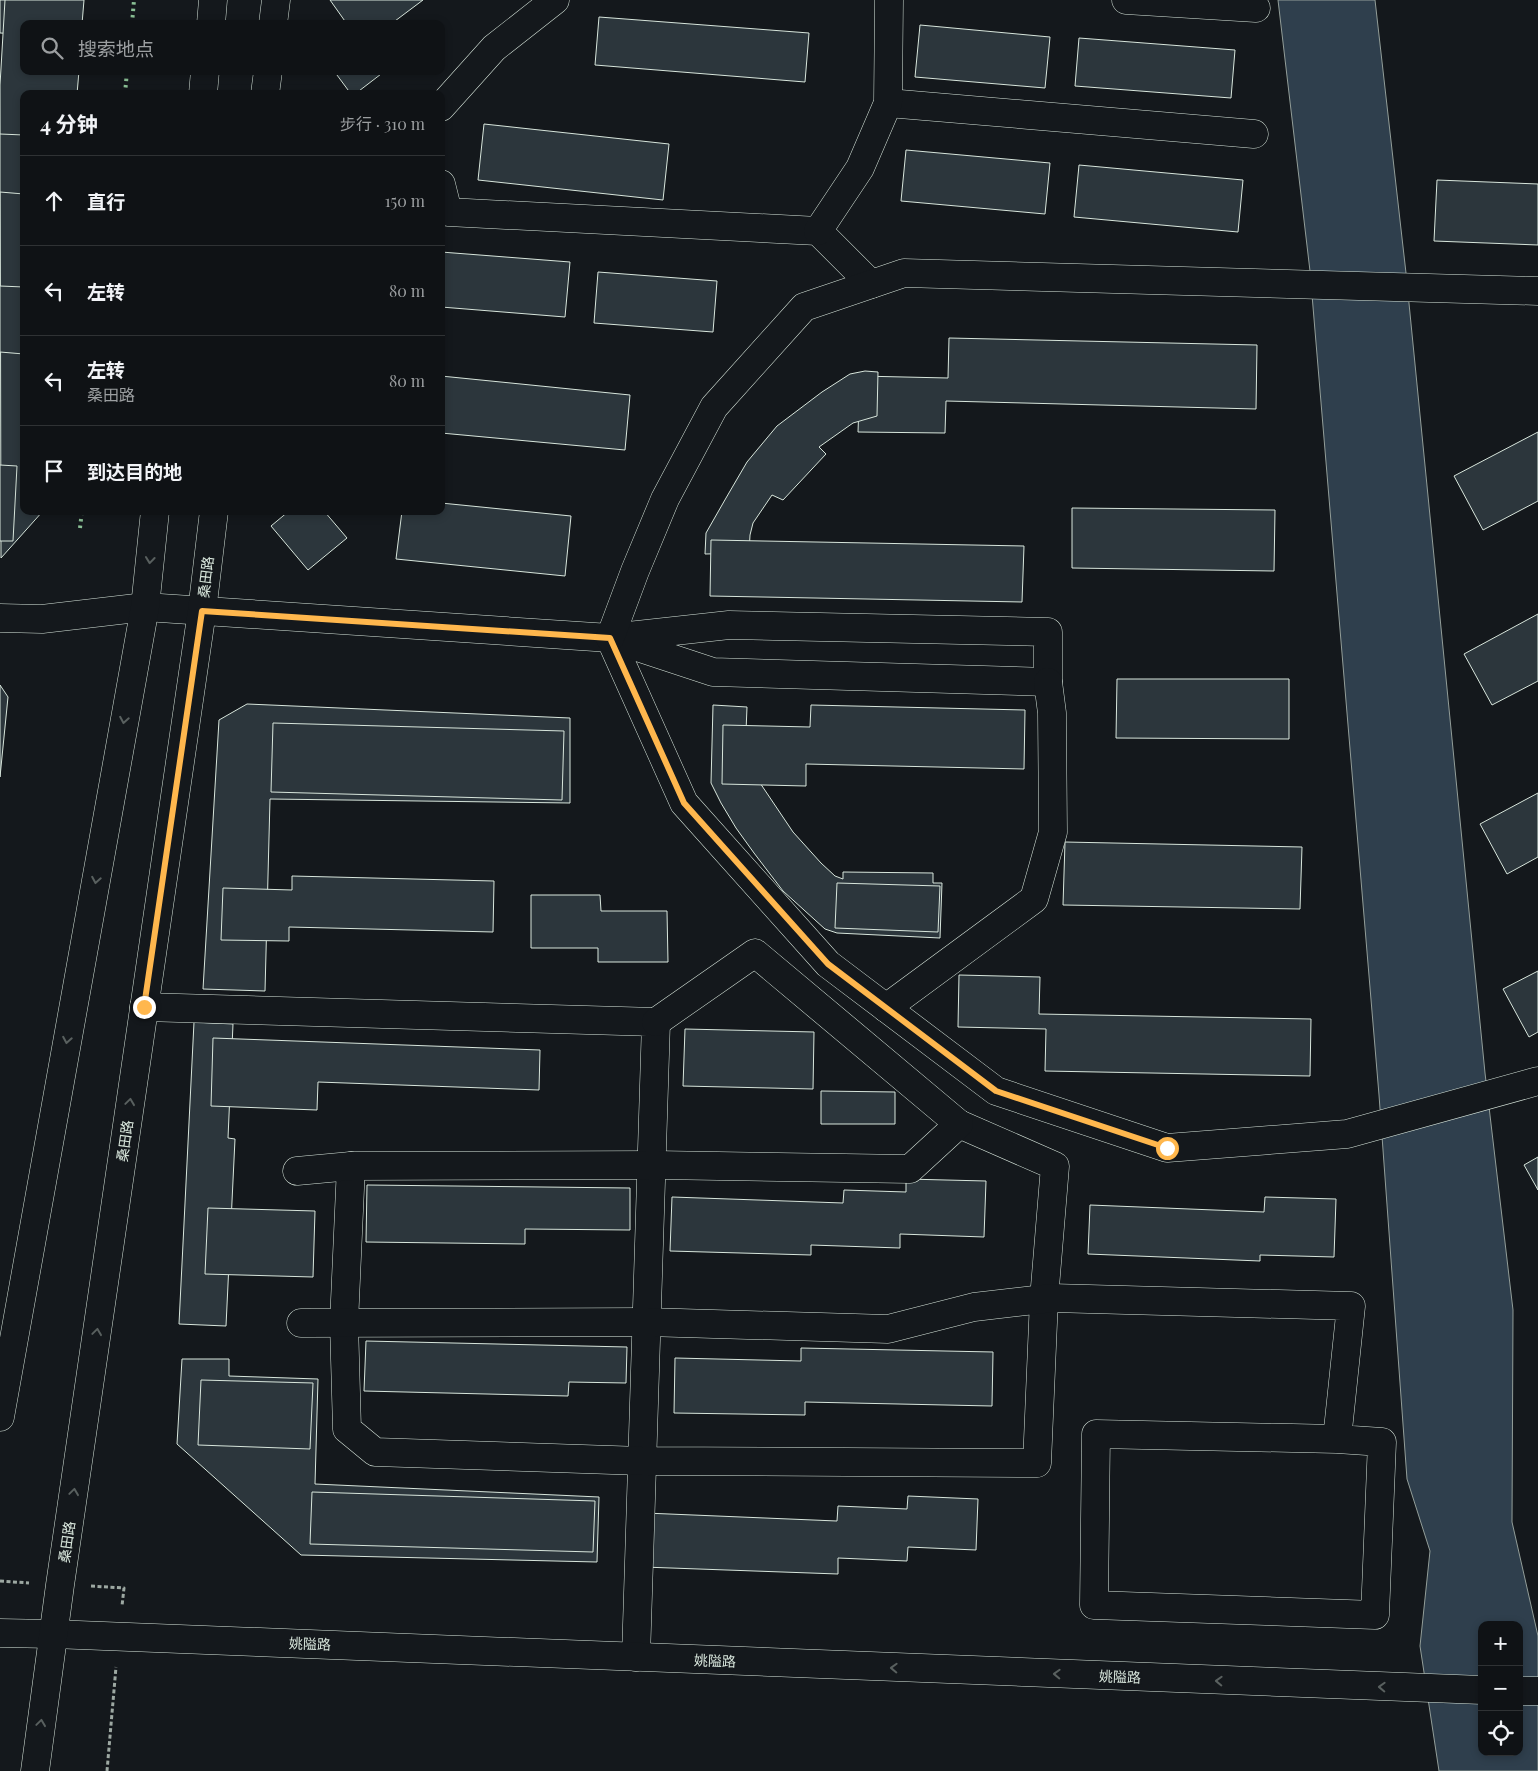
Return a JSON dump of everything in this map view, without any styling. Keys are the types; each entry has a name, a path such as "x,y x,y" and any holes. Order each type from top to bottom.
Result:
{"main road":[{"path":"211,20 213,0"},
{"path":"274,20 276,0"},
{"path":"445,103 494,48 555,0"},
{"path":"818,231 860,168 888,103 889,0"},
{"path":"1126,0 1256,8"},
{"path":"203,90 205,75"},
{"path":"266,90 267,75"},
{"path":"888,103 1254,134"},
{"path":"445,200 448,212 818,231 871,284"},
{"path":"1529,1083 1347,1134 1167,1148 996,1091 828,964 684,803 610,638 665,499 714,407 804,307 904,274 1538,291"},
{"path":"0,1417 144,607 155,515"},
{"name":"桑田路","path":"35,1771 53,1634 202,611 214,515"},
{"path":"0,618 42,619 144,607 610,638 729,625 1048,632 1048,682 1052,713 1053,832 1034,899 886,1008"},
{"path":"610,638 713,672 1048,682"},
{"path":"144,1007 656,1022 755,953 958,1124 1055,1166 1044,1299 1037,1463 642,1461 375,1452 347,1429 344,1323 351,1166"},
{"path":"636,1657 656,1022"},
{"path":"297,1171 351,1166 651,1165 910,1169 958,1124"},
{"path":"301,1323 646,1322 888,1329 974,1306 1044,1299 1350,1306 1337,1439"},
{"path":"1096,1434 1337,1439 1382,1442 1375,1615 1094,1605 1096,1434"},
{"name":"姚隘路","path":"0,1633 1478,1690"},
{"path":"1523,1691 1538,1691"}],"water":[{"path":"1278,0 1375,0 1406,273 1485,1073 1513,1310 1512,1522 1538,1636 1538,1771 1439,1771 1420,1646 1430,1551 1407,1479 1379,1095 1310,271"}],"building":[{"path":"0,0 63,0 62,20 20,20 20,34 0,33"},
{"path":"5,0 84,0 82,20 20,20 20,75 79,75 77,90 20,90 20,515 39,515 1,558 0,85"},
{"path":"330,0 423,0 396,20 344,20"},
{"path":"599,17 809,33 805,82 595,65"},
{"path":"920,25 1050,37 1045,88 915,77"},
{"path":"1079,38 1235,50 1231,98 1075,86"},
{"path":"337,75 380,75 360,90 348,90"},
{"path":"484,124 669,144 663,200 478,180"},
{"path":"0,134 20,135 20,194 0,192"},
{"path":"906,150 1050,163 1045,214 901,201"},
{"path":"1079,165 1243,180 1238,232 1074,217"},
{"path":"1437,180 1538,184 1538,245 1434,241"},
{"path":"445,252 570,262 565,317 445,307"},
{"path":"598,272 717,281 713,332 594,323"},
{"path":"0,286 20,287 20,354 0,352"},
{"path":"949,338 1257,345 1256,409 946,401 945,433 858,432 860,376 948,378"},
{"path":"865,371 878,372 877,416 853,423 819,447 826,454 783,500 772,495 753,523 749,553 705,554 706,533 747,462 777,426 822,392 850,374"},
{"path":"445,376 630,395 625,450 445,433"},
{"path":"1538,432 1538,501 1483,530 1454,476"},
{"path":"0,465 17,466 13,541 0,541"},
{"path":"445,503 571,516 565,576 396,559 402,515 445,515"},
{"path":"1072,508 1275,510 1274,571 1072,568"},
{"path":"284,515 327,515 347,538 308,570 271,526"},
{"path":"711,540 1024,546 1022,602 710,596"},
{"path":"1538,614 1538,681 1492,705 1464,654"},
{"path":"1117,679 1289,679 1289,739 1116,738"},
{"path":"0,685 8,697 0,777"},
{"path":"247,704 570,718 570,803 270,799 265,991 203,989 219,720"},
{"path":"713,705 747,707 745,756 754,774 793,832 835,876 843,879 843,872 933,873 933,883 942,883 940,938 837,933 825,929 783,891 736,828 711,783"},
{"path":"811,705 1025,710 1024,769 806,764 806,786 722,784 723,725 810,727"},
{"path":"273,723 564,731 562,800 271,792"},
{"path":"1538,793 1538,857 1507,874 1480,824"},
{"path":"1065,842 1302,847 1300,909 1063,905"},
{"path":"292,876 494,881 493,932 289,927 289,941 221,940 223,888 292,890"},
{"path":"837,883 940,886 938,932 835,928"},
{"path":"531,895 600,895 601,911 667,911 668,962 598,962 598,948 531,948"},
{"path":"1538,971 1538,1032 1529,1037 1503,989"},
{"path":"959,975 1040,977 1039,1014 1311,1019 1310,1076 1045,1071 1046,1029 958,1027"},
{"path":"194,1022 233,1024 228,1138 235,1139 226,1326 179,1324"},
{"path":"685,1029 814,1032 813,1089 683,1086"},
{"path":"213,1038 540,1050 539,1090 318,1082 317,1110 211,1106"},
{"path":"821,1091 895,1092 895,1124 821,1124"},
{"path":"1538,1157 1538,1190 1524,1165"},
{"path":"906,1179 986,1181 984,1237 900,1234 900,1248 811,1245 811,1255 670,1251 672,1197 843,1203 844,1190 906,1192"},
{"path":"367,1185 630,1188 630,1230 525,1229 525,1244 366,1242"},
{"path":"1265,1197 1336,1199 1334,1257 1260,1255 1260,1261 1088,1254 1090,1205 1264,1212"},
{"path":"208,1208 315,1211 313,1277 205,1274"},
{"path":"366,1341 627,1347 626,1383 569,1382 568,1396 364,1391"},
{"path":"801,1348 993,1352 992,1406 805,1402 805,1415 674,1413 675,1358 801,1361"},
{"path":"182,1359 229,1359 229,1376 318,1379 315,1484 599,1497 597,1562 301,1555 177,1444"},
{"path":"201,1380 313,1383 310,1449 198,1445"},
{"path":"312,1492 595,1501 593,1552 310,1544"},
{"path":"908,1496 978,1499 976,1550 908,1547 907,1561 838,1558 838,1574 643,1567 645,1513 837,1521 838,1506 907,1509"}],"hedge":[{"path":"132,20 134,0"},
{"path":"125,90 127,75"},
{"path":"80,528 82,515"}],"route":[{"path":"144,1007 202,611 610,638 684,803 828,964 996,1091 1167,1148"}]}
